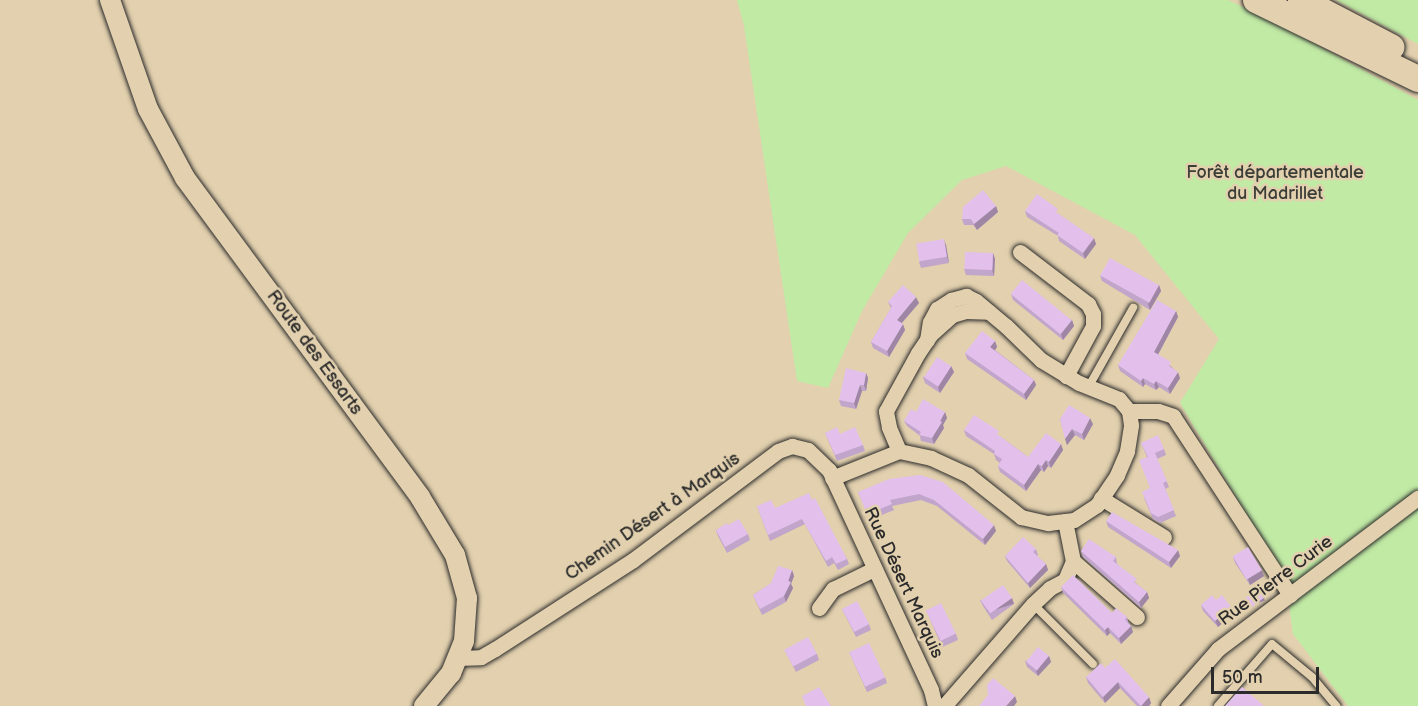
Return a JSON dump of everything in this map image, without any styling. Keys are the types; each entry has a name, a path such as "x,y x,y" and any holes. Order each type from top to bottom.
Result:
{"highway":[{"path":"1256,0 1418,79"},
{"path":"1301,0 1418,61"}],"main road":[{"name":"Route des Essarts","path":"110,0 148,109 185,178 420,497 454,555 467,597 464,641 451,673 424,706"}],"street":[{"path":"1020,252 1088,304 1094,314 1093,326 1066,376"},
{"path":"832,478 899,451 931,458 968,475 1021,517 1048,523 1074,520 1097,505 1117,475 1127,451 1131,425 1129,411 1119,399 1066,376 1041,360 989,312 966,311 952,315 927,340 903,376 886,411 889,428 899,451"},
{"path":"1129,411 1158,411 1173,416 1290,595"},
{"name":"Chemin Désert à Marquis","path":"457,658 481,657 495,649 633,560 778,451 792,447 808,450 818,457 832,478"},
{"name":"Rue Désert Marquis","path":"832,478 931,690 935,706"},
{"path":"1101,498 1164,537"},
{"name":"Rue Pierre Curie","path":"1168,706 1218,649 1418,498"},
{"path":"944,706 1033,604 1050,588 1065,580 1073,561 1065,521"},
{"path":"1073,561 1137,617"},
{"path":"819,608 833,589 874,569"}],"lane":[{"path":"1089,386 1133,308"},
{"path":"1033,604 1093,664"},
{"path":"1218,706 1272,644 1312,677 1336,706"}],"green space":[{"name":"Forêt départementale du Madrillet","path":"737,0 1228,0 1271,20 1418,100 1418,706 1348,706 1293,634 1286,581 1180,403 1219,339 1135,235 1006,166 962,180 908,233 862,311 828,388 797,381 744,26"},
{"path":"1336,0 1418,0 1418,44"}],"building":[{"path":"983,190 996,206 974,224 971,219 962,219 963,207"},
{"path":"1037,194 1058,209 1056,212 1094,238 1083,253 1057,235 1059,233 1025,211"},
{"path":"944,239 947,257 919,261 916,243"},
{"path":"965,252 993,253 992,270 964,269"},
{"path":"1110,258 1159,285 1149,303 1100,275"},
{"path":"1022,280 1072,320 1060,334 1011,294"},
{"path":"903,285 916,297 897,320 903,324 887,351 871,342 892,306 888,302"},
{"path":"1157,300 1176,311 1154,352 1171,362 1169,366 1178,372 1168,388 1156,381 1154,384 1143,378 1141,381 1118,365"},
{"path":"982,331 995,341 990,347 1034,380 1024,394 965,353"},
{"path":"937,357 951,366 938,386 924,377"},
{"path":"846,368 866,373 864,385 860,385 854,403 839,400"},
{"path":"923,399 945,412 932,438 919,435 921,432 904,421 911,409 916,412"},
{"path":"1069,405 1090,418 1082,434 1072,429 1065,439 1060,419"},
{"path":"974,415 999,431 997,434 1028,457 1046,433 1061,444 1049,462 1046,460 1042,466 1038,464 1024,485 998,466 1002,459 994,454 995,451 964,430"},
{"path":"837,427 840,434 855,427 863,445 835,455 825,433"},
{"path":"1158,435 1164,449 1155,453 1167,481 1163,483 1174,510 1158,517 1151,513 1142,492 1150,488 1139,460 1148,457 1141,443"},
{"path":"920,475 943,482 994,525 983,539 934,500 919,494 890,500 892,504 875,511 873,506 865,509 858,492 889,479"},
{"path":"809,493 812,500 815,498 847,559 836,564 832,557 826,561 802,519 768,535 757,506 771,500 775,508"},
{"path":"1112,512 1178,550 1169,562 1106,521"},
{"path":"739,519 748,534 725,547 716,530"},
{"path":"1023,537 1036,549 1033,552 1046,564 1028,583 1005,556"},
{"path":"1089,539 1116,557 1113,561 1137,579 1134,582 1147,592 1139,602 1081,551"},
{"path":"1248,547 1262,570 1246,579 1233,556"},
{"path":"778,566 792,570 788,581 791,582 784,596 760,609 753,595 771,583"},
{"path":"1073,575 1112,613 1116,608 1127,617 1125,620 1131,626 1119,638 1108,627 1105,630 1061,587"},
{"path":"1003,585 1012,598 990,614 981,600"},
{"path":"1257,589 1264,598 1249,609 1242,601"},
{"path":"1212,595 1216,600 1222,595 1231,607 1215,621 1201,605"},
{"path":"857,601 869,624 854,632 842,609"},
{"path":"941,603 956,634 941,641 926,610"},
{"path":"808,637 817,654 793,666 784,650"},
{"path":"869,643 885,677 865,687 849,652"},
{"path":"1038,647 1049,656 1037,671 1026,662"},
{"path":"1115,659 1149,697 1141,706 1118,682 1103,697 1086,677 1101,663 1105,668"},
{"path":"993,678 1015,696 1006,706 979,706 988,695 987,685"},
{"path":"819,687 831,706 806,706 802,696"},
{"path":"1242,687 1264,706 1225,706"}]}
